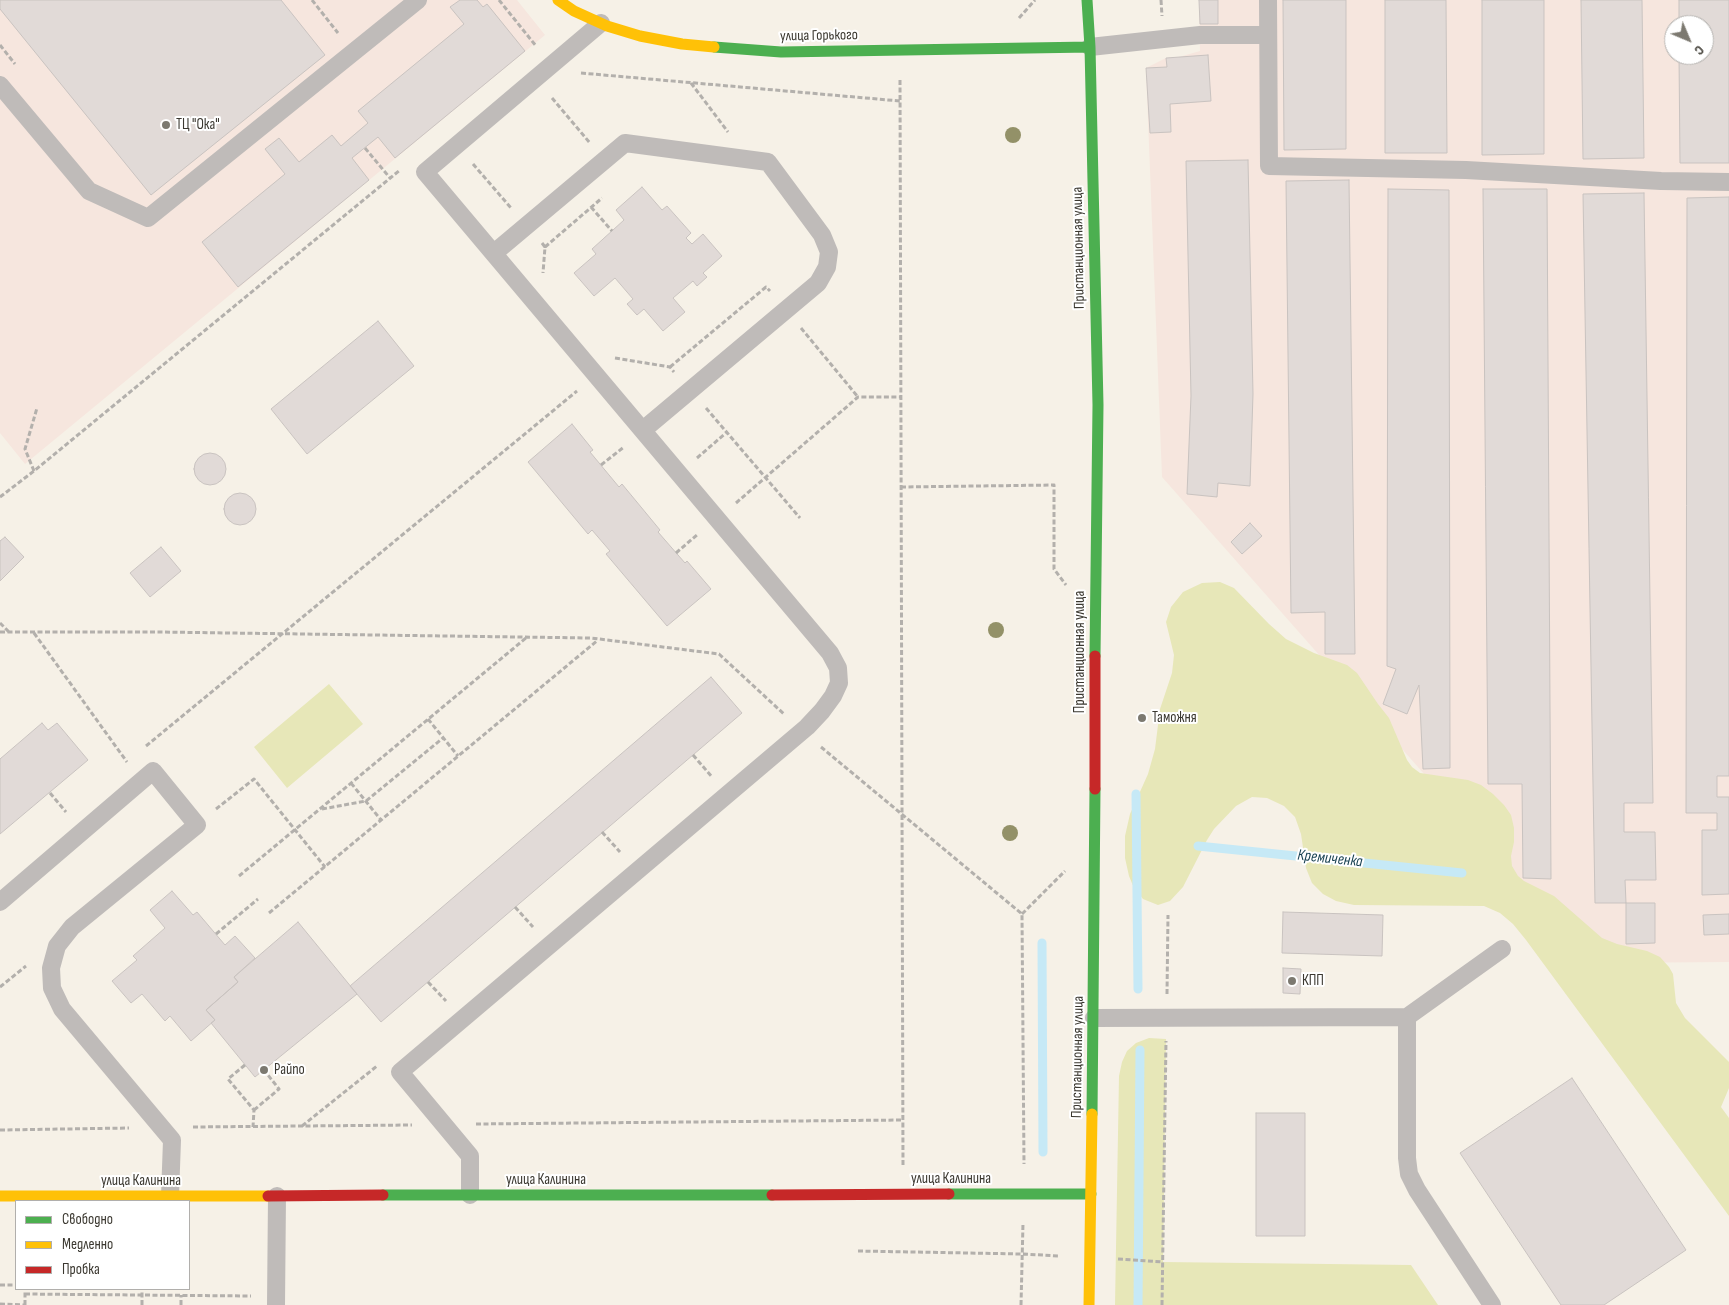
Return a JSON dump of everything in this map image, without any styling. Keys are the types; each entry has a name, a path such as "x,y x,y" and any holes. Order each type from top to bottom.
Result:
{"street":[{"name":"улица Горького","path":"558,0 574,11 600,23 640,36 682,44 729,49 781,52 1090,47"},
{"name":"Пристанционная улица","path":"1087,0 1090,47 1098,405 1094,637 1094,1018 1089,1305"},
{"name":"улица Калинина","path":"0,1196 1091,1194"}],"lane":[{"path":"0,85 89,191 148,218 418,0"},
{"path":"1268,0 1269,166 1456,170 1661,181 1729,182"},
{"path":"470,1195 470,1156 400,1072 802,731 822,711 833,696 839,683 838,668 830,653 425,172 600,23"},
{"path":"1090,47 1200,35 1268,35"},
{"path":"494,253 625,143 768,162 822,235 829,252 827,266 818,283 643,430"},
{"path":"0,902 153,771 197,825 72,927 57,946 51,968 52,988 62,1008 172,1140 170,1196"},
{"path":"1094,1018 1407,1017 1502,949"},
{"path":"1407,1017 1407,1158 1409,1174 1417,1190 1492,1305"},
{"path":"276,1305 277,1196"}],"path":[{"path":"312,0 354,52"},
{"path":"499,0 536,46"},
{"path":"1018,48 1016,21 1035,0"},
{"path":"0,45 18,67"},
{"path":"579,73 900,101"},
{"path":"900,76 903,1194"},
{"path":"691,82 748,159"},
{"path":"557,90 550,96 605,160"},
{"path":"365,148 390,178"},
{"path":"441,190 480,157"},
{"path":"473,163 545,247"},
{"path":"0,496 34,471 405,166"},
{"path":"542,281 545,247 605,195"},
{"path":"591,207 612,231"},
{"path":"614,358 670,368 800,518"},
{"path":"142,750 596,375"},
{"path":"717,519 858,397 901,397"},
{"path":"34,471 26,449 37,408"},
{"path":"679,473 727,432"},
{"path":"601,465 628,443"},
{"path":"901,487 1054,485 1054,569"},
{"path":"676,553 702,530"},
{"path":"0,623 9,632"},
{"path":"0,632 598,639 719,654 802,731 1022,914 1024,1194 1021,1305"},
{"path":"34,632 127,762 134,756"},
{"path":"239,876 526,637"},
{"path":"269,913 598,639"},
{"path":"428,720 458,756"},
{"path":"320,810 366,801 443,738"},
{"path":"693,755 715,780"},
{"path":"197,825 254,779 325,867"},
{"path":"351,783 381,820"},
{"path":"50,793 66,812 73,806"},
{"path":"602,832 624,857"},
{"path":"216,934 258,899"},
{"path":"515,907 536,931"},
{"path":"1162,1305 1168,915"},
{"path":"428,982 449,1005"},
{"path":"302,1126 380,1063"},
{"path":"245,1065 228,1079 254,1110 253,1127"},
{"path":"254,1110 280,1089 264,1070"},
{"path":"858,1251 1062,1256"},
{"path":"1118,1259 1163,1262"},
{"path":"0,1285 15,1285"},
{"path":"0,1304 25,1305 25,1290"},
{"path":"142,1290 142,1305"},
{"path":"25,1294 252,1296"},
{"path":"181,1295 181,1305"}],"shaded area":[{"path":"0,0 517,0 545,35 25,464 0,433"},
{"path":"1199,0 1729,0 1729,962 1591,963 1162,477 1146,68 1166,58 1179,57 1200,51"}],"green space":[{"path":"1220,582 1234,588 1286,639 1314,653 1347,665 1357,673 1389,718 1407,760 1412,767 1420,773 1468,780 1481,785 1493,794 1511,815 1514,828 1511,856 1512,866 1518,876 1554,896 1602,938 1617,944 1647,951 1660,957 1669,967 1673,974 1676,1003 1685,1018 1729,1062 1729,1088 1721,1107 1729,1118 1729,1216 1526,940 1513,924 1500,913 1484,906 1354,905 1336,901 1323,894 1312,883 1306,868 1301,834 1295,817 1284,806 1267,798 1252,797 1236,806 1214,829 1183,887 1170,901 1158,905 1143,899 1134,888 1125,858 1125,836 1130,814 1148,774 1155,749 1160,709 1172,673 1174,655 1166,622 1171,607 1183,592 1202,583"},
{"path":"329,684 363,724 287,788 254,747"},
{"path":"1149,1038 1166,1039 1163,1262 1411,1265 1438,1305 1115,1305 1119,1076 1127,1051 1136,1043"}],"building":[{"name":"ТЦ \"Ока\"","path":"0,0 281,0 325,55 151,195 0,9"},
{"path":"460,0 477,0 483,7 487,4 525,51 395,158 378,137 352,158 369,180 238,287 202,242 285,174 265,149 279,138 299,162 332,135 341,146 368,123 358,111 464,24 450,7"},
{"path":"1199,0 1218,0 1218,24 1200,24"},
{"path":"1283,0 1346,0 1346,149 1284,150"},
{"path":"1385,0 1446,0 1447,153 1385,153"},
{"path":"1482,0 1544,0 1544,154 1482,155"},
{"path":"1581,0 1642,0 1644,158 1583,159"},
{"path":"1679,0 1729,0 1729,163 1680,163 1679,65 1714,65 1714,15 1679,15"},
{"path":"1208,55 1211,101 1170,104 1171,132 1150,133 1146,68 1167,67 1166,58"},
{"path":"1248,160 1253,394 1250,486 1218,483 1217,497 1187,494 1191,396 1186,161"},
{"path":"1349,180 1355,654 1325,654 1325,612 1291,613 1286,181"},
{"path":"642,187 662,210 667,206 691,233 686,238 692,244 703,234 722,256 703,273 707,277 697,286 693,281 673,298 685,312 663,331 644,309 637,315 627,304 633,299 615,278 594,296 574,273 596,254 592,249 624,220 616,210"},
{"path":"1388,189 1449,190 1450,768 1423,769 1419,685 1407,714 1383,704 1396,669 1387,666"},
{"path":"1483,189 1547,189 1551,879 1523,878 1522,784 1488,784"},
{"path":"1644,193 1653,803 1624,803 1624,832 1655,832 1656,880 1625,880 1626,903 1595,903 1583,194"},
{"path":"1729,197 1729,776 1717,776 1717,797 1729,797 1729,894 1702,895 1702,830 1717,830 1717,813 1686,813 1687,198"},
{"path":"378,321 414,366 307,454 271,409"},
{"path":"572,424 593,450 590,452 619,487 622,484 660,530 658,532 711,589 667,626 606,554 610,551 592,530 588,534 528,462"},
{"path":"210,453 216,454 221,458 225,463 225,475 221,480 216,484 210,485 204,484 199,480 195,475 194,469 195,463 199,458 204,454"},
{"path":"240,493 246,494 251,498 255,503 255,515 251,520 246,524 240,525 234,524 229,520 225,515 224,509 225,503 229,498 234,494"},
{"path":"1250,523 1262,536 1242,554 1231,542"},
{"path":"5,537 24,557 0,581 0,541"},
{"path":"161,547 181,571 150,597 130,573"},
{"path":"711,677 742,713 381,1022 350,986"},
{"path":"42,723 48,730 57,723 88,760 0,834 0,759"},
{"path":"172,891 193,915 197,912 225,945 235,936 255,958 234,977 238,982 206,1010 215,1020 191,1041 170,1016 165,1021 142,994 131,1003 112,981 137,960 133,956 165,928 150,910"},
{"path":"1626,903 1655,903 1655,943 1626,944"},
{"path":"1283,912 1383,915 1382,956 1282,953"},
{"path":"1729,914 1729,934 1704,935 1703,915"},
{"path":"298,922 357,994 255,1077 211,1023 215,1020 206,1010 238,982 234,977"},
{"name":"КПП","path":"1283,968 1301,969 1300,994 1283,993"},
{"path":"1572,1078 1686,1250 1604,1305 1561,1305 1460,1153"},
{"path":"1256,1113 1305,1113 1305,1236 1256,1236"}],"waterway":[{"path":"1136,794 1138,989"},
{"name":"Кремиченка","path":"1198,846 1462,873"},
{"path":"1042,943 1043,1152"},
{"path":"1138,1305 1140,1050"}],"traffic: fast":[{"path":"1087,0 1090,47 1098,405 1095,656"},
{"path":"714,47 781,52 1090,47"},
{"path":"1092,1114 1095,789"},
{"path":"949,1194 1091,1194"},
{"path":"383,1195 772,1195"}],"traffic: slow":[{"path":"558,0 574,11 607,26 640,36 682,44 714,47"},
{"path":"1089,1305 1092,1114"},
{"path":"0,1196 268,1196"}],"traffic: jam":[{"path":"1095,656 1095,789"},
{"path":"772,1195 949,1194"},
{"path":"268,1196 383,1195"}],"place":[{"name":"ТЦ \"Ока\"","path":"166,125"},
{"name":"Таможня","path":"1142,718"},
{"name":"КПП","path":"1292,981"},
{"name":"Райпо","path":"264,1070"}]}
